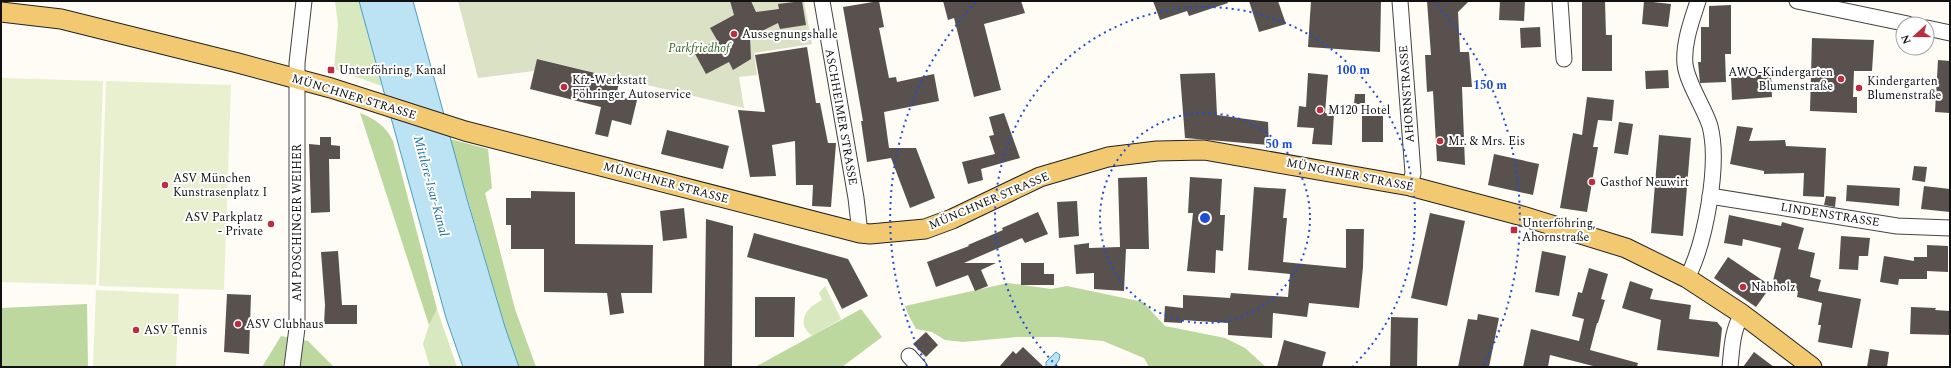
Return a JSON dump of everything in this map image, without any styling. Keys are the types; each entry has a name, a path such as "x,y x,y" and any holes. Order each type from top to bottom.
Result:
{"main road":[{"name":"MÜNCHNER STRASSE","path":"1,12 62,19 297,79 465,131 860,233 877,234 925,229 952,219 1040,177 1112,156 1157,151 1204,150 1410,186 1519,215 1626,248 1687,278 1742,314 1812,367"}],"street":[{"name":"AM POSCHINGER WEIHER","path":"292,367 297,328 297,63 304,1"},
{"name":"ASCHHEIMER STRASSE","path":"822,1 856,198 860,233"},
{"name":"AHORNSTRASSE","path":"1400,1 1413,174 1410,186"},
{"path":"1560,1 1564,59"},
{"path":"1687,278 1692,268 1701,240 1710,196 1713,148 1710,127 1685,64 1686,50 1698,1"},
{"path":"1800,1 1895,21"},
{"path":"1935,30 1950,33"},
{"name":"LINDENSTRASSE","path":"1710,196 1897,226 1950,228"},
{"path":"1730,367 1733,338 1736,326 1742,314"}],"green space":[{"path":"335,1 359,1 382,86 334,69 338,25"},
{"name":"Parkfriedhof","path":"458,1 804,1 812,44 754,53 757,75 739,77 744,108 538,59 534,71 478,78"},
{"path":"1,78 103,81 96,285 1,282"},
{"name":"ASV München Kunstrasenplatz I","path":"106,81 231,85 224,290 99,286"},
{"path":"360,113 380,124 387,131 393,141 437,309 429,325"},
{"path":"450,139 488,149 492,188 485,193 515,309 536,367 519,367 505,327"},
{"path":"1008,283 1051,289 1067,286 1143,302 1165,326 1225,338 1245,348 1266,367 1149,367 1144,358 1103,341 1057,337 1017,337 963,342 945,340 932,332 916,329 905,306"},
{"path":"825,286 841,319 812,336 804,325 805,315 812,307 822,300 819,293"},
{"name":"ASV Tennis","path":"96,290 179,294 176,367 93,367"},
{"path":"87,304 88,367 1,367 1,308"},
{"path":"437,309 457,367 430,367 423,344 429,325"},
{"path":"861,309 882,337 842,367 755,367"},
{"path":"281,336 308,341 334,367 262,367"}],"water":[{"name":"Mittlere-Isar-Kanal","path":"359,1 413,1 467,199 505,327 519,367 463,367 446,318"},
{"path":"1056,352 1060,355 1059,360 1054,367 1046,367 1046,362"}],"building":[{"name":"Aussegnungshalle","path":"730,1 751,1 756,12 779,9 778,4 802,1 806,25 780,29 778,23 750,37 751,59 733,70 729,62 706,74 694,52 717,40 710,28 734,15"},
{"path":"879,1 884,27 879,28 889,78 896,77 897,82 934,74 939,101 884,112 889,148 916,148 935,198 910,208 891,158 867,162 861,121 863,121 843,7"},
{"path":"943,1 1021,1 1025,13 984,24 1001,90 974,97 954,18 948,20"},
{"path":"1153,1 1227,1 1228,3 1189,16 1187,11 1160,20"},
{"path":"1249,1 1278,1 1286,24 1259,32"},
{"path":"1311,1 1381,1 1380,52 1308,47"},
{"path":"1427,1 1469,1 1458,12 1460,52 1469,52 1472,87 1462,87 1465,165 1437,161 1433,91 1427,92 1425,55 1431,55"},
{"path":"1500,1 1525,1 1524,21 1499,20"},
{"path":"1582,1 1605,1 1606,35 1612,35 1612,71 1582,71"},
{"path":"1644,1 1671,4 1668,27 1642,24"},
{"path":"1731,5 1731,54 1725,54 1726,82 1700,83 1698,62 1701,62 1701,27 1709,27 1709,6"},
{"path":"1540,27 1541,47 1521,48 1520,28"},
{"path":"1812,38 1874,40 1872,71 1854,71 1853,97 1857,97 1857,113 1810,111"},
{"path":"807,47 816,103 820,103 828,143 836,143 831,207 812,206 813,185 796,185 795,141 772,145 776,176 750,177 738,110 765,112 755,55"},
{"path":"537,59 620,79 616,96 637,100 631,125 612,120 608,137 595,134 601,107 530,89"},
{"path":"1938,60 1950,61 1950,113 1935,112"},
{"path":"1668,70 1669,88 1646,89 1645,71"},
{"path":"1215,73 1217,115 1268,122 1269,145 1185,138 1180,74"},
{"name":"M120 Hotel","path":"1308,73 1328,75 1325,113 1334,114 1332,145 1312,144 1314,128 1297,127 1299,106 1306,107"},
{"path":"1771,74 1772,97 1732,100 1731,77"},
{"path":"1355,94 1365,94 1365,104 1354,104"},
{"path":"1587,97 1614,100 1612,121 1598,120 1593,147 1598,147 1587,212 1560,208 1573,133 1582,135"},
{"path":"1004,113 1020,158 981,169 983,180 968,184 962,162 995,154 989,136 994,135 989,117"},
{"path":"1362,116 1383,116 1383,142 1362,142"},
{"path":"1619,122 1633,124 1628,155 1614,153"},
{"path":"1737,126 1753,128 1749,141 1785,140 1786,146 1826,148 1824,197 1803,196 1804,173 1764,174 1764,171 1730,164"},
{"path":"667,130 729,146 723,169 661,154"},
{"path":"1659,135 1691,138 1683,236 1651,233"},
{"path":"320,137 331,137 331,145 340,146 340,159 329,159 330,212 311,213 309,144 320,145"},
{"path":"1494,154 1539,164 1533,195 1488,185"},
{"path":"1914,166 1927,167 1925,182 1912,180"},
{"path":"1147,177 1149,249 1126,249 1124,291 1094,289 1094,273 1076,274 1074,245 1089,243 1089,248 1120,247 1118,178"},
{"path":"1190,177 1222,179 1220,215 1225,215 1223,251 1216,250 1215,273 1187,271 1193,213 1188,213"},
{"path":"1847,185 1900,188 1899,206 1846,201"},
{"path":"1924,186 1950,189 1950,212 1921,209"},
{"path":"1254,187 1286,189 1283,218 1287,218 1283,262 1346,268 1346,229 1364,229 1363,267 1359,308 1309,303 1307,317 1273,313 1272,338 1228,335 1228,323 1182,320 1182,323 1164,322 1165,306 1183,308 1183,295 1230,298 1231,293 1288,297 1290,274 1248,270"},
{"path":"531,191 575,192 575,244 653,245 652,293 621,293 624,313 610,315 607,293 544,292 544,249 511,249 511,225 506,225 506,198 531,198"},
{"path":"1826,196 1836,197 1835,207 1824,205"},
{"path":"1077,201 1079,236 1059,238 1057,202"},
{"path":"684,208 687,238 663,241 660,211"},
{"path":"1038,212 1048,234 1025,243 1022,238 964,263 996,263 981,270 988,286 975,291 968,275 936,287 927,262 969,246 968,245 1003,230 1002,228"},
{"path":"1430,213 1465,221 1447,306 1411,298"},
{"path":"1729,215 1781,226 1782,222 1804,228 1798,249 1815,253 1810,277 1821,280 1818,291 1861,299 1852,348 1818,342 1821,325 1818,325 1822,303 1797,297 1798,291 1772,285 1781,248 1743,239 1742,246 1724,243"},
{"path":"706,219 733,226 732,367 704,367"},
{"path":"754,233 848,259 868,296 842,309 827,279 747,257"},
{"path":"1841,236 1870,238 1868,256 1859,256 1858,270 1839,269"},
{"path":"1927,245 1948,246 1948,272 1927,271 1927,279 1899,279 1898,285 1880,282 1884,256 1914,261 1914,257 1927,257"},
{"path":"338,251 342,305 357,305 357,324 324,324 325,305 321,252"},
{"path":"1542,251 1566,256 1559,296 1535,292"},
{"path":"1728,257 1771,286 1756,307 1714,278"},
{"path":"1021,263 1044,263 1044,274 1054,274 1054,285 1021,285"},
{"path":"1589,268 1608,274 1601,299 1605,300 1590,350 1638,363 1637,367 1597,367 1550,355 1548,367 1523,367 1531,329 1579,341 1584,319 1572,316 1578,292 1582,293"},
{"path":"1630,281 1653,289 1650,299 1691,305 1689,319 1717,322 1722,328 1719,357 1657,350 1661,320 1622,308"},
{"name":"ASV Clubhaus","path":"227,294 251,295 249,354 224,352"},
{"path":"755,297 795,297 794,337 755,337"},
{"path":"1911,307 1936,308 1935,310 1950,311 1950,335 1910,334"},
{"path":"1478,314 1499,318 1489,367 1458,367 1468,319 1477,320"},
{"path":"1391,317 1418,318 1417,367 1390,367"},
{"path":"926,332 938,345 926,357 913,344"},
{"path":"1284,340 1326,352 1322,367 1277,367"},
{"path":"1023,347 1044,367 999,367 1013,351 1016,354"},
{"path":"1870,349 1889,352 1887,367 1867,367"},
{"path":"1754,352 1774,367 1743,367"}],"place":[{"name":"Aussegnungshalle","path":"734,34"},
{"name":"Unterföhring, Kanal","path":"331,70"},
{"name":"AWO-Kindergarten Blumenstraße","path":"1841,79"},
{"name":"Kfz-Werkstatt Föhringer Autoservice","path":"564,87"},
{"name":"Kindergarten Blumenstraße","path":"1859,88"},
{"name":"M120 Hotel","path":"1320,110"},
{"name":"Mr. & Mrs. Eis","path":"1440,141"},
{"name":"Gasthof Neuwirt","path":"1592,182"},
{"name":"ASV München Kunstrasenplatz I","path":"165,185"},
{"name":"ASV Parkplatz - Private","path":"271,224"},
{"name":"Unterföhring, Ahornstraße","path":"1514,230"},
{"name":"Nabholz","path":"1743,287"},
{"name":"ASV Clubhaus","path":"238,324"},
{"name":"ASV Tennis","path":"136,330"}]}
